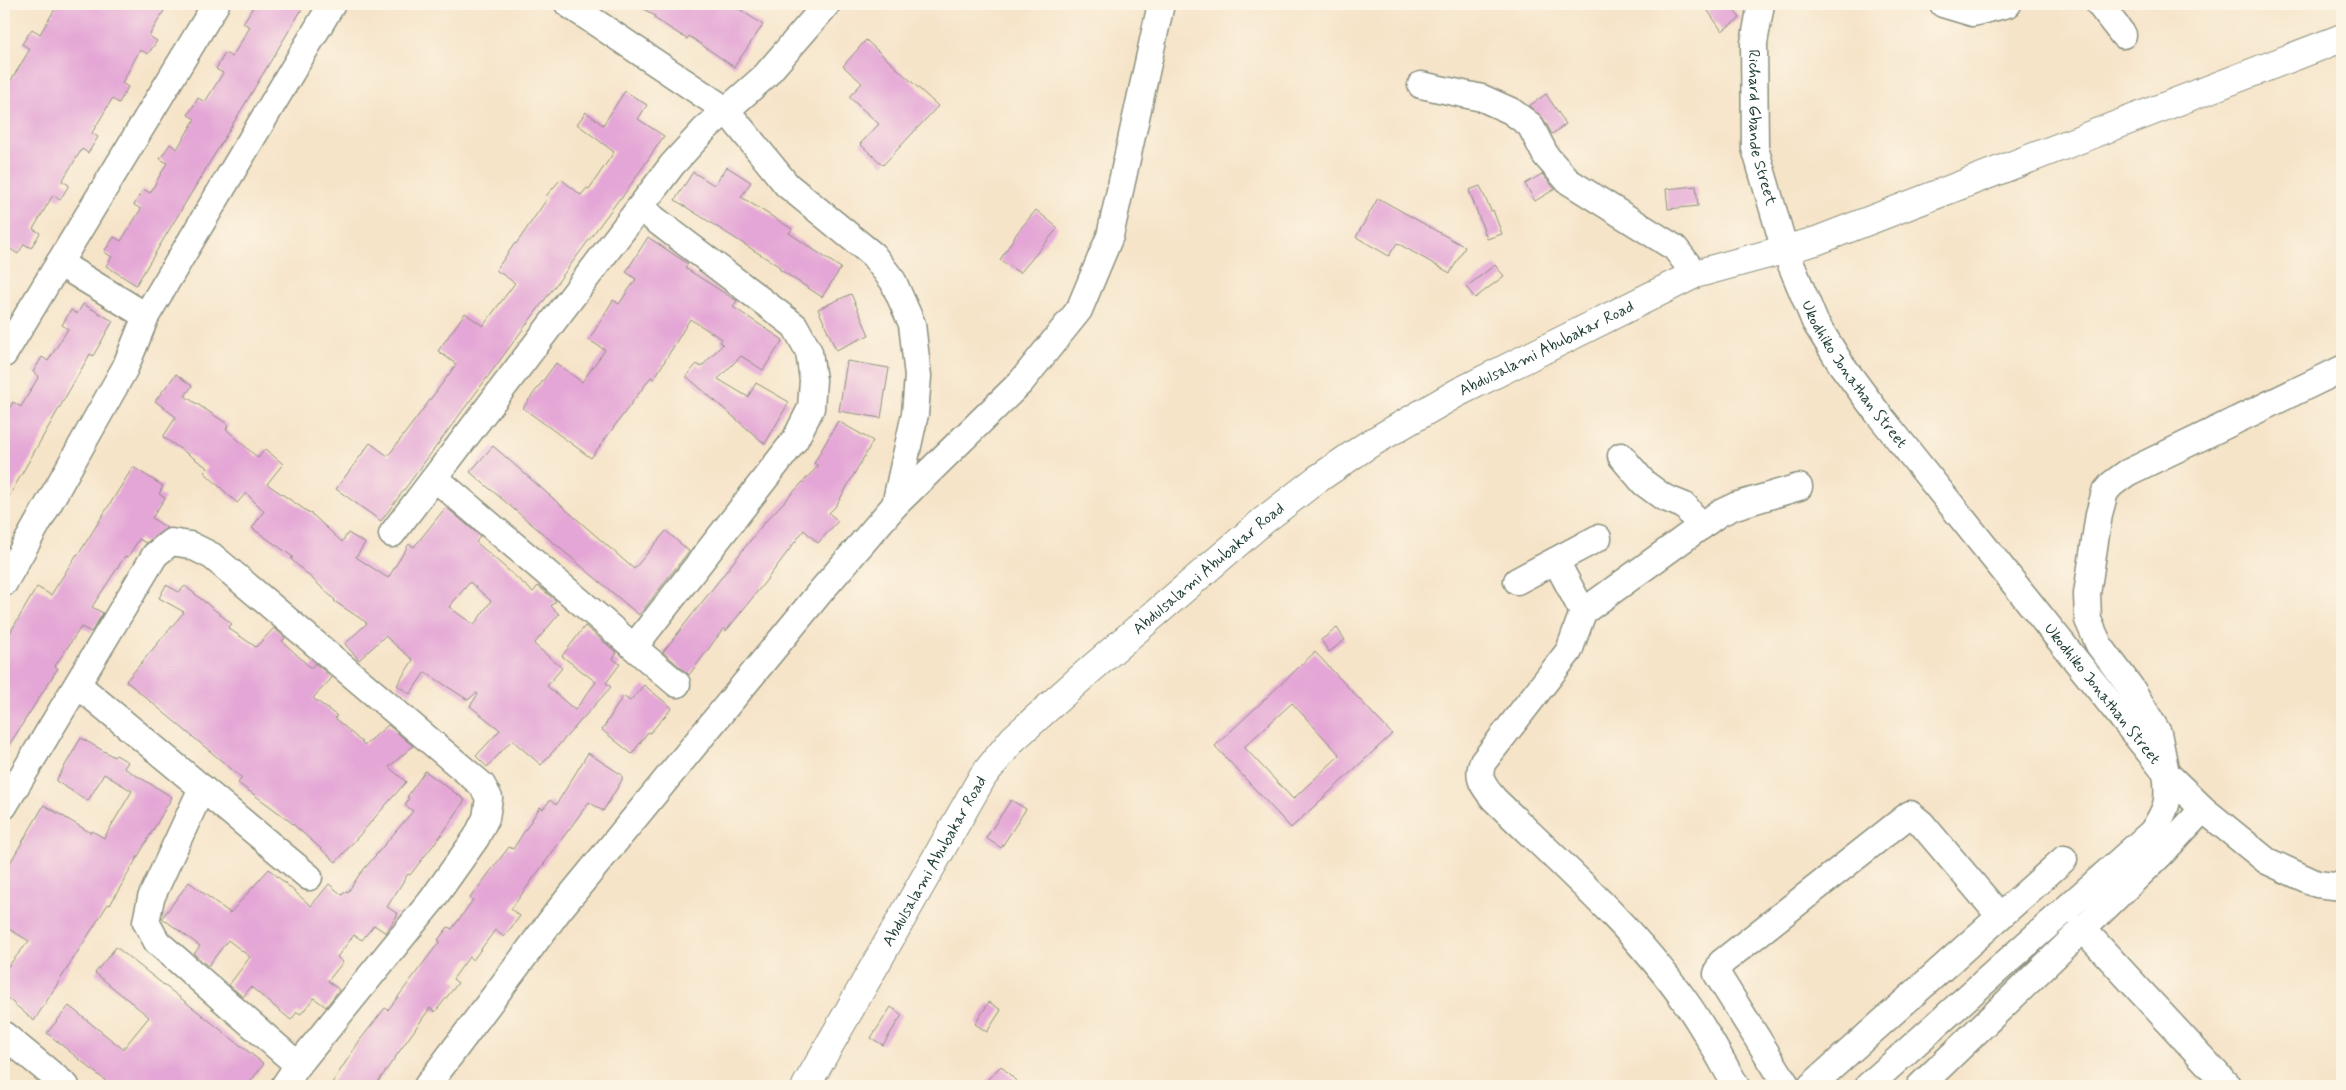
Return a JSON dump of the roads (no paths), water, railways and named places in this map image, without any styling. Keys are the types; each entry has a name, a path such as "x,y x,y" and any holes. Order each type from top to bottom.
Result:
{"main road":[{"name":"Abdulsalami Abubakar Road","path":"806,1086 983,776 1013,740 1091,669 1263,521 1316,480 1366,446 1457,393 1695,274 1816,241 2342,38"}],"street":[{"path":"4,354 12,323 59,264 216,4"},
{"path":"4,583 125,368 146,316 332,4"},
{"path":"568,4 726,110 787,185 873,255 893,281 912,324 918,376 915,414 895,505"},
{"path":"392,534 694,140 765,76 827,4"},
{"path":"427,1086 559,910 815,598 895,505 1021,382 1078,310 1110,236 1161,4"},
{"name":"Richard Gbande Street","path":"1761,4 1754,43 1755,148 1784,250"},
{"path":"1943,4 1973,13 2008,4"},
{"path":"2099,4 2123,35"},
{"path":"1421,85 1482,98 1511,111 1530,125 1546,156 1568,182 1675,248 1695,274"},
{"path":"634,647 795,440 811,408 813,380 809,352 795,326 640,208"},
{"name":"Ukodhiko Jonathan Street","path":"1784,250 1815,322 1841,364 1888,426 2166,773 2169,794 2166,811 2152,832 1868,1086"},
{"path":"59,264 146,316"},
{"path":"2342,369 2127,473 2112,484 2105,492 2099,514 2087,594 2088,620 2100,645 2131,688 2158,733 2166,773 2203,809 2267,861 2317,884 2342,887"},
{"path":"1621,456 1644,483 1663,497 1684,506 1701,526"},
{"path":"435,478 677,684"},
{"path":"1736,1086 1686,1002 1661,970 1599,902 1494,799 1480,778 1480,770 1483,762 1569,651 1583,612 1701,526 1735,506 1799,487"},
{"path":"1517,581 1598,538"},
{"path":"4,806 155,555 171,542 190,545 212,556 482,785 489,798 486,818 476,838 432,900 291,1076 158,942 146,922 152,898 202,788"},
{"path":"1556,561 1583,612"},
{"path":"78,685 309,877"},
{"path":"1920,1086 2161,854 2203,809"},
{"path":"1787,1086 1717,974 1721,963 1910,814 1921,823 2000,916"},
{"path":"1811,1086 2064,859"},
{"path":"2082,928 2228,1086"},
{"path":"4,1035 66,1086"}]}
